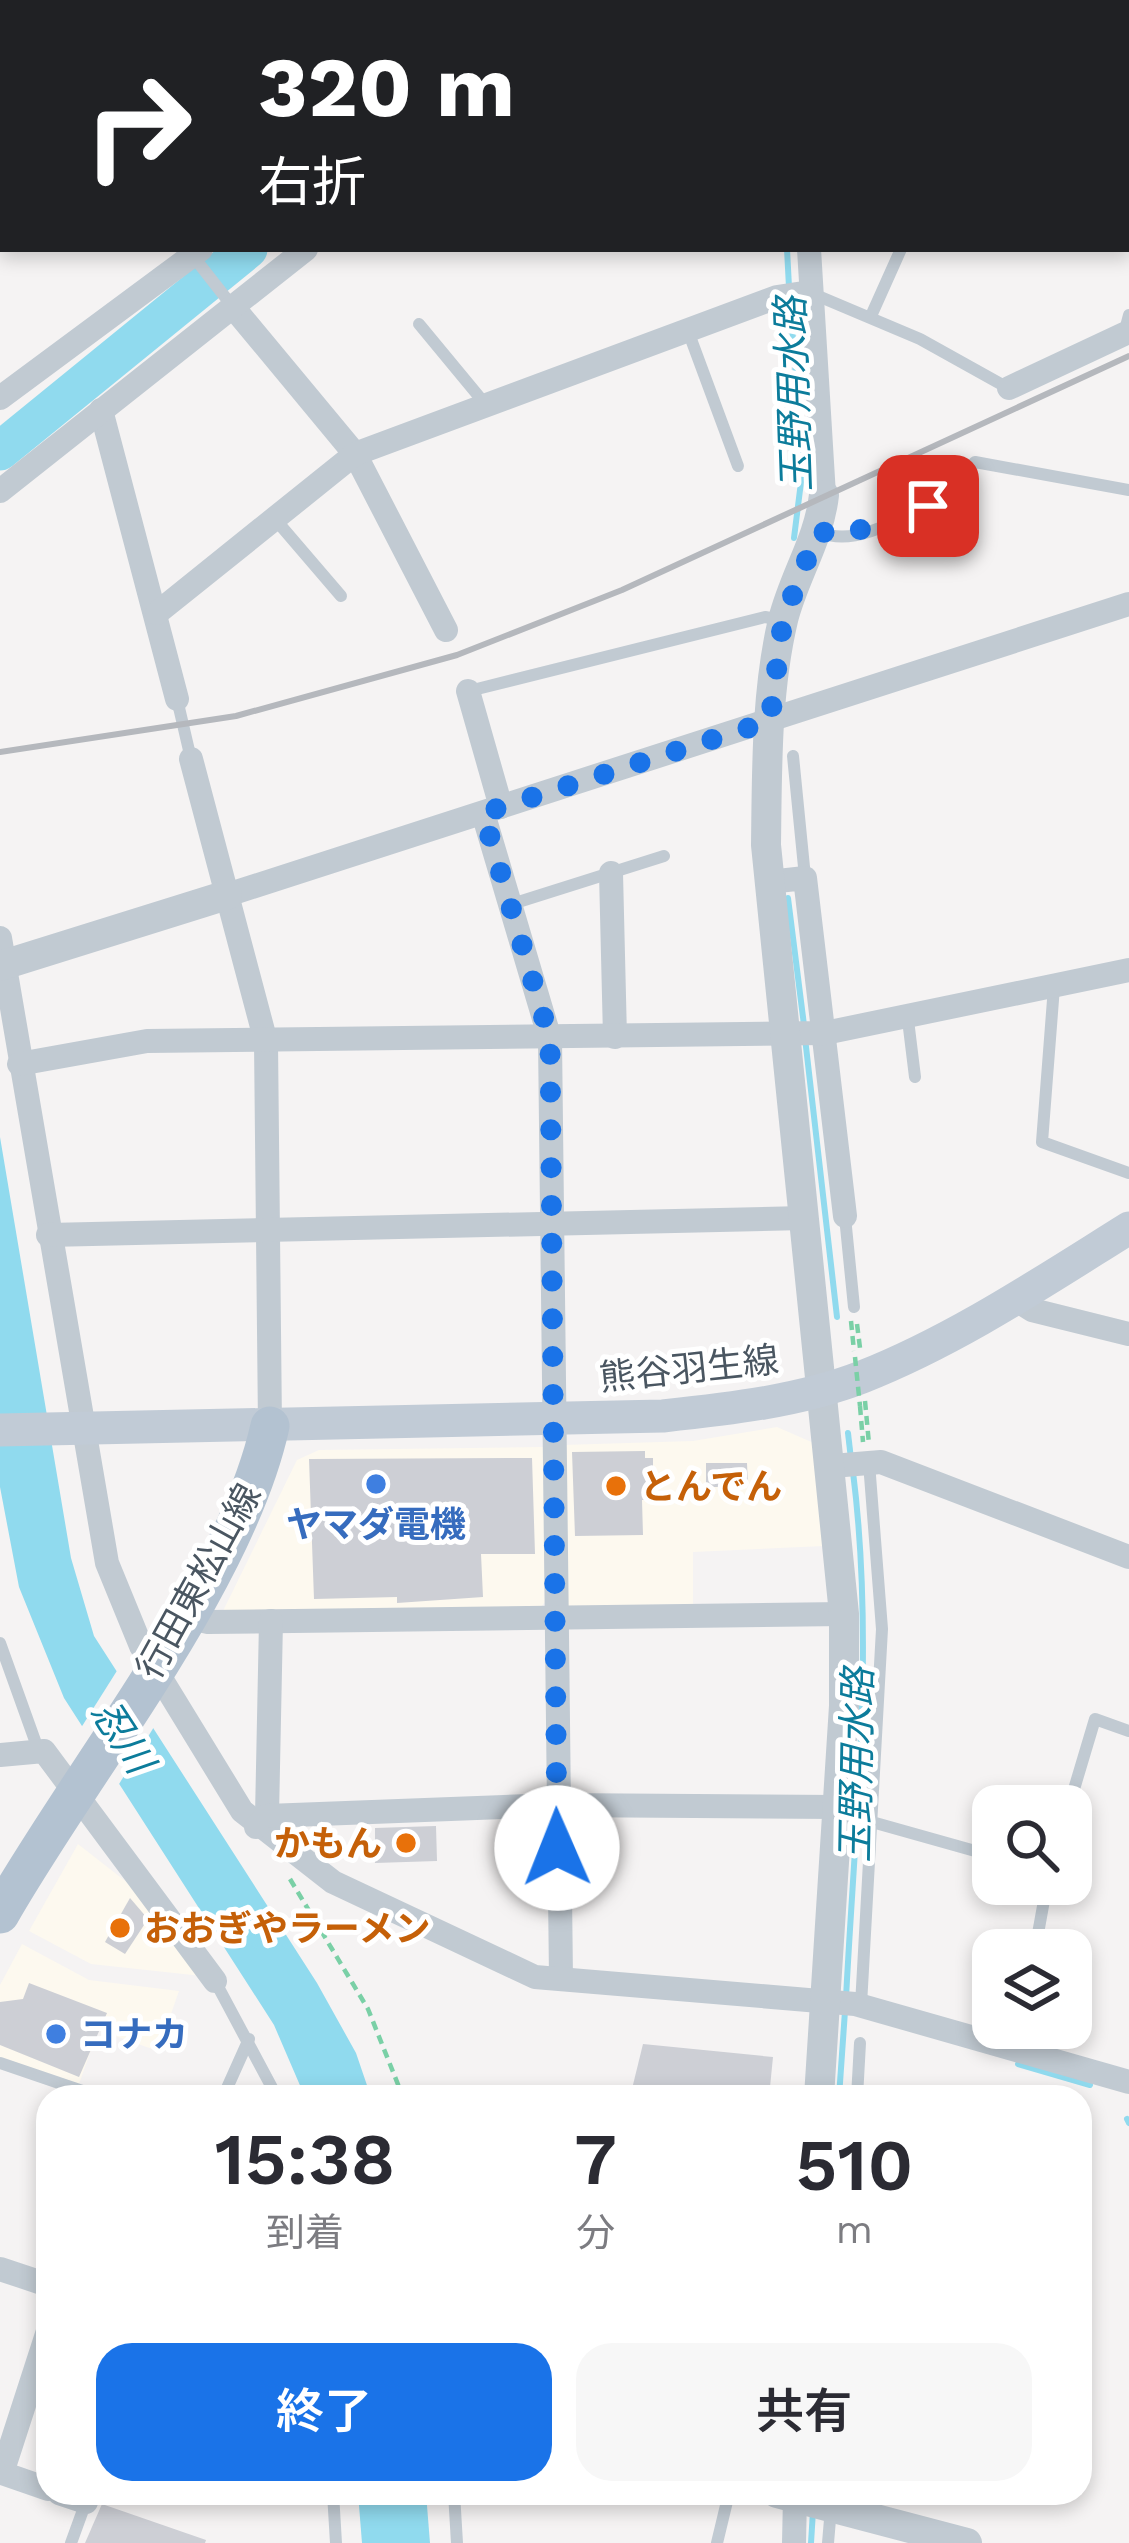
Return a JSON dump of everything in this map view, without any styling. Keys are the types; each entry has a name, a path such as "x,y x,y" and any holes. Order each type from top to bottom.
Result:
{"main road":[{"name":"熊谷羽生線","path":"0,1430 663,1416 818,1390 863,1377 1015,1299 1129,1228"},
{"name":"行田東松山線","path":"0,1914 185,1617 247,1497 270,1426"}],"street":[{"path":"0,491 228,301 302,252"},
{"path":"808,252 794,295 824,495 818,531 783,620 770,721 769,882 845,1216"},
{"path":"0,398 193,255"},
{"path":"157,614 355,454 794,295"},
{"path":"228,301 355,454 446,629"},
{"path":"1009,388 1127,327"},
{"path":"101,410 176,699"},
{"path":"972,2028 844,2003 535,1977 333,1882 261,1821 151,1671 124,1614 99,1534 1,956 227,895 1129,604"},
{"path":"468,691 512,904 550,1039 561,1978"},
{"path":"191,759 266,1042 270,1426"},
{"path":"611,873 615,1037"},
{"path":"769,882 805,878 804,1218 818,1390 834,1465 850,1708 837,1807 844,2003 821,2085"},
{"path":"19,1064 122,1043 805,1033 908,1020 1129,970"},
{"path":"48,1235 804,1218"},
{"path":"1015,1299 1032,1310 1129,1334"},
{"path":"834,1465 867,1453 1129,1557"},
{"path":"185,1617 208,1622 844,1614"},
{"path":"261,1821 271,1621"},
{"path":"0,1755 38,1749 79,1784 214,1981"},
{"path":"261,1821 556,1804 837,1807"},
{"path":"1050,2049 1128,2079"},
{"path":"0,2269 36,2281"},
{"path":"36,2368 2,2473 36,2485"},
{"path":"794,2543 806,2505"},
{"path":"836,2505 967,2543"}],"lane":[{"path":"871,316 900,252"},
{"path":"193,255 228,301"},
{"path":"794,295 871,316 1009,388"},
{"path":"419,325 486,405"},
{"path":"688,331 738,466"},
{"path":"818,531 842,536 928,506 975,462 1129,490"},
{"path":"275,519 341,596"},
{"path":"468,691 764,617 783,620"},
{"path":"176,699 191,759"},
{"path":"794,756 805,878"},
{"path":"512,904 664,856"},
{"path":"1054,987 1042,1142 1129,1173"},
{"path":"908,1020 915,1077"},
{"path":"845,1216 852,1312"},
{"path":"844,2003 872,1822 882,1630 867,1453"},
{"path":"0,1643 38,1749"},
{"path":"850,1708 877,1716"},
{"path":"1075,1785 1095,1720 1129,1731"},
{"path":"872,1822 972,1850"},
{"path":"214,1981 271,2085"},
{"path":"227,2085 242,2043 249,2039"},
{"path":"857,2085 860,2042"},
{"path":"0,2063 65,2085"},
{"path":"71,2543 85,2505"},
{"path":"334,2505 336,2543"},
{"path":"455,2505 457,2543"},
{"path":"717,2543 726,2505"},
{"path":"811,2505 828,2543"}],"path":[{"path":"852,1312 861,1357"},
{"path":"852,1312 867,1453"},
{"path":"865,1398 867,1453"},
{"path":"286,1874 368,2009 398,2085"}],"shaded area":[{"path":"777,1427 816,1444 824,1546 693,1552 693,1604 565,1607 563,1445 693,1441"},
{"path":"543,1447 545,1602 540,1608 223,1611 297,1460 319,1450"},
{"path":"78,1844 147,1898 202,1976 91,1964 29,1931"},
{"path":"22,1944 89,1980 179,1991 158,2051 98,2030 79,2084 0,2057 0,1985"}],"water":[{"name":"忍川","path":"0,1137 71,1558 94,1636 317,1983 356,2053 367,2085 300,2085 274,2025 64,1698 19,1587 0,1487"},
{"path":"359,2505 427,2505 430,2543 362,2543"}],"pier":[{"path":"120,1666 157,1722 116,1789 79,1731"}],"building":[{"path":"645,1451 645,1458 653,1458 653,1500 642,1500 643,1535 575,1536 572,1452"},
{"path":"532,1458 535,1554 481,1554 483,1597 397,1603 397,1597 314,1599 309,1459"},
{"path":"706,1463 747,1463 748,1487 706,1487"},
{"name":"かもん","path":"436,1826 437,1861 375,1863 375,1828"},
{"path":"130,1898 148,1919 125,1954 105,1942"},
{"path":"29,1983 107,2013 79,2077 0,2045 0,2002 23,1999"},
{"path":"643,2044 773,2057 770,2085 633,2085"},
{"path":"102,2505 206,2540 205,2543 85,2543"}],"waterway":[{"path":"0,451 244,252"},
{"name":"玉野用水路","path":"787,252 789,287"},
{"name":"玉野用水路","path":"790,301 803,466 794,538"},
{"name":"玉野用水路","path":"788,898 804,1025"},
{"name":"玉野用水路","path":"805,1038 837,1317"},
{"name":"玉野用水路","path":"848,1433 851,1459"},
{"name":"玉野用水路","path":"846,1998 863,1669 853,1472"},
{"name":"玉野用水路","path":"840,2085 845,2011"},
{"path":"1018,2064 1090,2085"},
{"path":"1127,2119 1129,2123"},
{"name":"玉野用水路","path":"811,2543 813,2511"}],"railway":[{"path":"0,752 236,716 457,655 622,590 1129,356"}],"place":[{"name":"ヤマダ電機","path":"376,1484"},
{"name":"とんでん","path":"616,1486"},
{"name":"かもん","path":"406,1843"},
{"name":"おおぎやラーメン","path":"120,1928"},
{"name":"コナカ","path":"56,2034"}],"route":[{"path":"557,1848 550,1039 483,813 770,721 783,620 818,531 842,536 928,506"}]}
